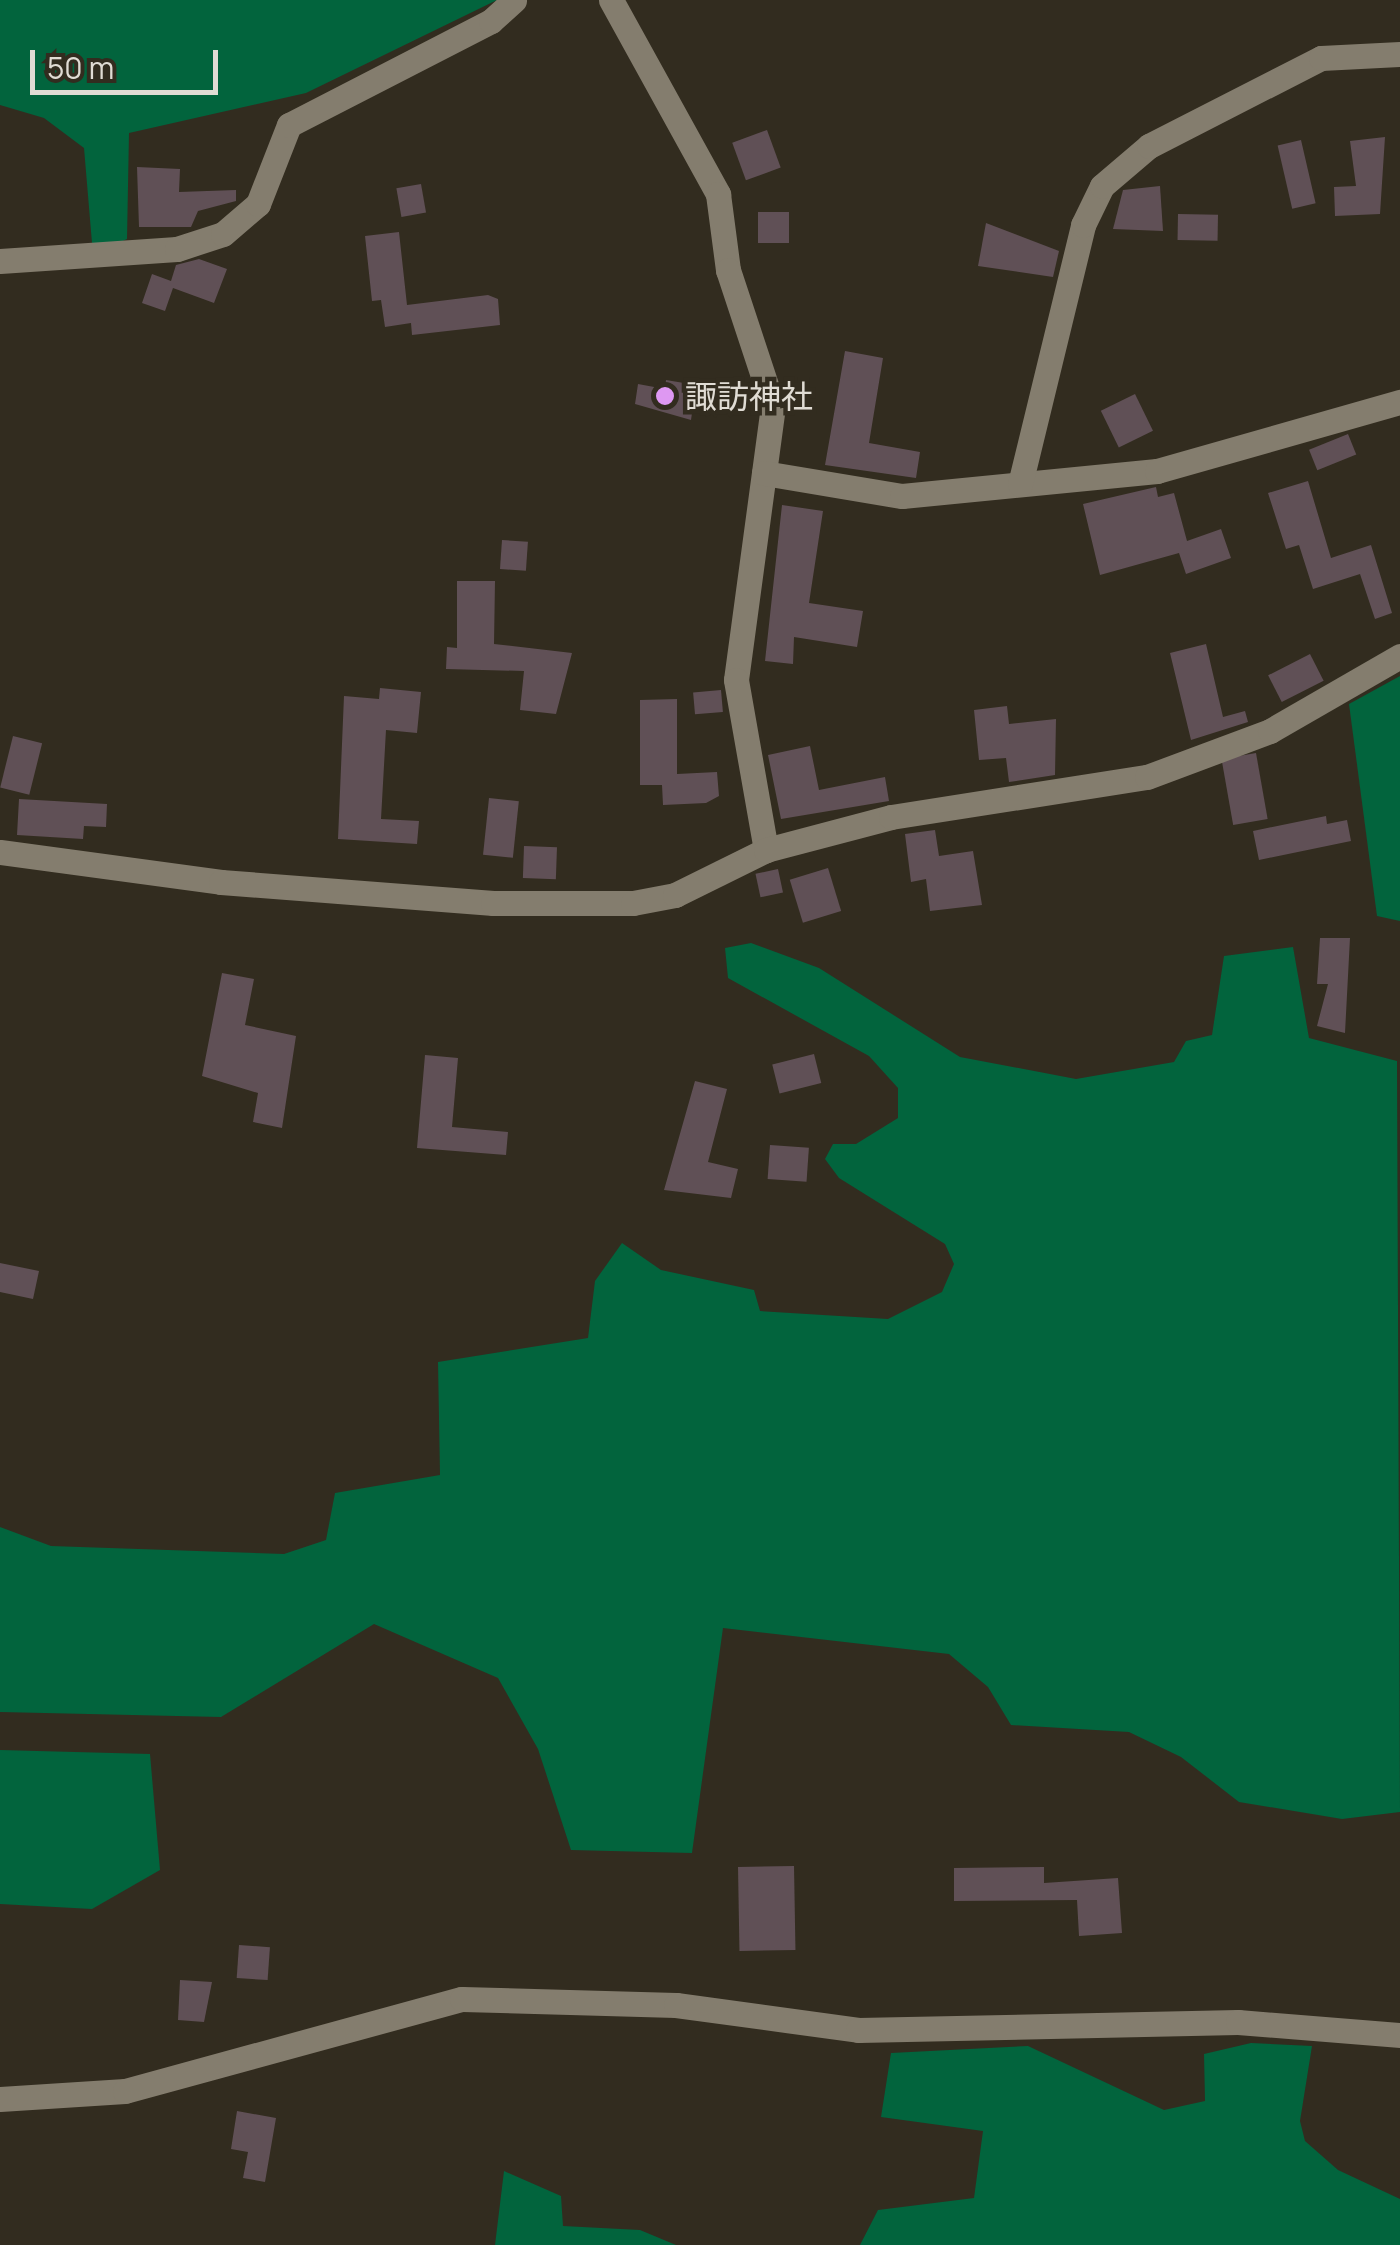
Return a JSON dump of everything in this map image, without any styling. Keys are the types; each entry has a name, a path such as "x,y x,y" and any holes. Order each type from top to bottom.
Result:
{"street":[{"path":"0,261 122,256 224,234 258,204 289,125 492,21 514,0"},
{"path":"612,0 727,221 728,270 773,406 736,680 766,850"},
{"path":"1020,484 1084,224 1102,186 1149,146 1321,58 1400,54"},
{"path":"764,472 902,496 1156,470 1400,402"},
{"path":"0,852 221,882 551,904 676,895 766,850 891,817 1148,777 1270,731 1400,656"},
{"path":"0,2099 125,2090 462,1999 676,2005 858,2030 1238,2022 1400,2035"}],"green space":[{"path":"0,0 497,0 306,93 129,133 127,239 112,246 92,243 84,148 44,118 0,105"},
{"path":"1400,676 1400,921 1377,916 1349,704"},
{"path":"751,943 819,968 960,1057 1076,1079 1174,1062 1186,1041 1212,1035 1224,956 1293,947 1309,1038 1397,1061 1400,1812 1342,1819 1239,1802 1181,1757 1129,1732 1011,1725 988,1687 949,1654 723,1628 692,1853 571,1850 538,1749 498,1678 374,1624 221,1717 0,1712 0,1527 51,1546 284,1554 326,1540 335,1493 440,1475 438,1362 588,1338 595,1281 622,1243 661,1270 754,1290 760,1311 888,1319 942,1292 954,1264 945,1244 839,1178 825,1159 833,1144 856,1144 898,1118 898,1088 869,1056 728,978 725,948"},
{"path":"0,1750 150,1754 160,1870 92,1909 0,1904"},
{"path":"1251,2043 1312,2046 1300,2121 1305,2141 1338,2170 1400,2199 1400,2245 860,2245 878,2210 974,2198 983,2131 881,2117 891,2053 1028,2046 1164,2110 1205,2101 1204,2054"},
{"path":"504,2171 561,2196 563,2226 640,2230 676,2245 495,2245"}],"building":[{"path":"767,130 781,168 746,180 732,143"},
{"path":"1385,137 1380,214 1335,216 1334,187 1356,186 1350,141"},
{"path":"1301,140 1316,203 1292,209 1278,145"},
{"path":"137,167 180,169 179,192 236,190 236,201 198,211 191,227 139,227"},
{"path":"421,184 426,213 401,217 396,188"},
{"path":"1160,186 1163,231 1113,229 1123,190"},
{"path":"758,212 789,212 789,243 758,243"},
{"path":"1178,214 1218,215 1218,241 1178,240"},
{"path":"986,223 1059,251 1053,277 978,266"},
{"path":"399,232 407,305 488,295 498,299 500,325 412,335 411,323 385,327 381,300 372,301 365,236"},
{"path":"199,259 227,269 214,303 173,288 165,311 142,303 152,274 171,281 176,265"},
{"path":"845,351 883,358 869,443 920,452 916,478 825,465"},
{"name":"諏訪神社","path":"666,380 696,385 691,420 635,404 638,384 665,389"},
{"path":"1135,394 1153,431 1119,448 1101,411"},
{"path":"1348,434 1356,454 1317,470 1309,450"},
{"path":"1308,481 1331,558 1371,545 1392,613 1375,619 1360,574 1313,589 1299,545 1286,549 1268,493"},
{"path":"1156,487 1158,497 1174,493 1187,541 1221,529 1231,558 1186,574 1179,553 1100,575 1083,504"},
{"path":"782,505 823,511 809,603 863,611 857,647 794,637 793,664 765,661"},
{"path":"502,540 528,542 526,571 500,569"},
{"path":"457,581 495,581 494,644 572,653 556,714 520,710 524,671 446,669 447,647 457,648"},
{"path":"1206,644 1223,717 1245,711 1248,722 1191,740 1170,653"},
{"path":"1310,654 1324,681 1282,702 1268,675"},
{"path":"380,688 421,692 417,733 386,730 381,819 419,821 417,844 338,839 344,696 379,699"},
{"path":"721,690 723,712 695,714 693,692"},
{"path":"677,699 677,774 717,772 719,796 706,803 663,805 662,785 640,785 640,700"},
{"path":"1007,706 1009,724 1056,719 1055,775 1009,782 1006,758 979,760 974,710"},
{"path":"13,736 42,743 29,795 0,787"},
{"path":"810,746 819,790 885,777 889,801 781,819 768,755"},
{"path":"1256,753 1268,819 1233,825 1222,759"},
{"path":"489,798 519,801 513,858 483,855"},
{"path":"19,799 107,804 106,827 84,826 83,839 17,835"},
{"path":"1326,816 1327,824 1347,820 1351,841 1259,860 1253,831"},
{"path":"935,830 939,856 973,851 982,905 930,911 926,879 911,882 905,834"},
{"path":"524,846 557,847 556,879 523,878"},
{"path":"828,868 841,911 803,923 790,880"},
{"path":"778,869 783,892 760,897 756,874"},
{"path":"1320,938 1350,938 1345,1033 1317,1026 1328,984 1317,984"},
{"path":"222,973 254,979 245,1025 296,1036 282,1128 253,1122 258,1093 202,1076"},
{"path":"814,1054 821,1083 780,1094 772,1064"},
{"path":"425,1055 458,1058 452,1127 508,1132 506,1155 417,1148"},
{"path":"695,1081 727,1089 708,1162 738,1169 731,1198 664,1190"},
{"path":"770,1145 809,1148 807,1182 768,1179"},
{"path":"0,1263 39,1271 33,1299 0,1292"},
{"path":"794,1866 795,1950 739,1951 738,1867"},
{"path":"1044,1867 1044,1883 1118,1878 1122,1933 1079,1936 1077,1900 954,1901 954,1868"},
{"path":"239,1945 270,1947 268,1980 237,1978"},
{"path":"180,1980 212,1982 204,2022 178,2020"},
{"path":"237,2111 276,2118 265,2182 243,2178 248,2152 231,2149"}],"place":[{"name":"諏訪神社","path":"665,396"}]}
